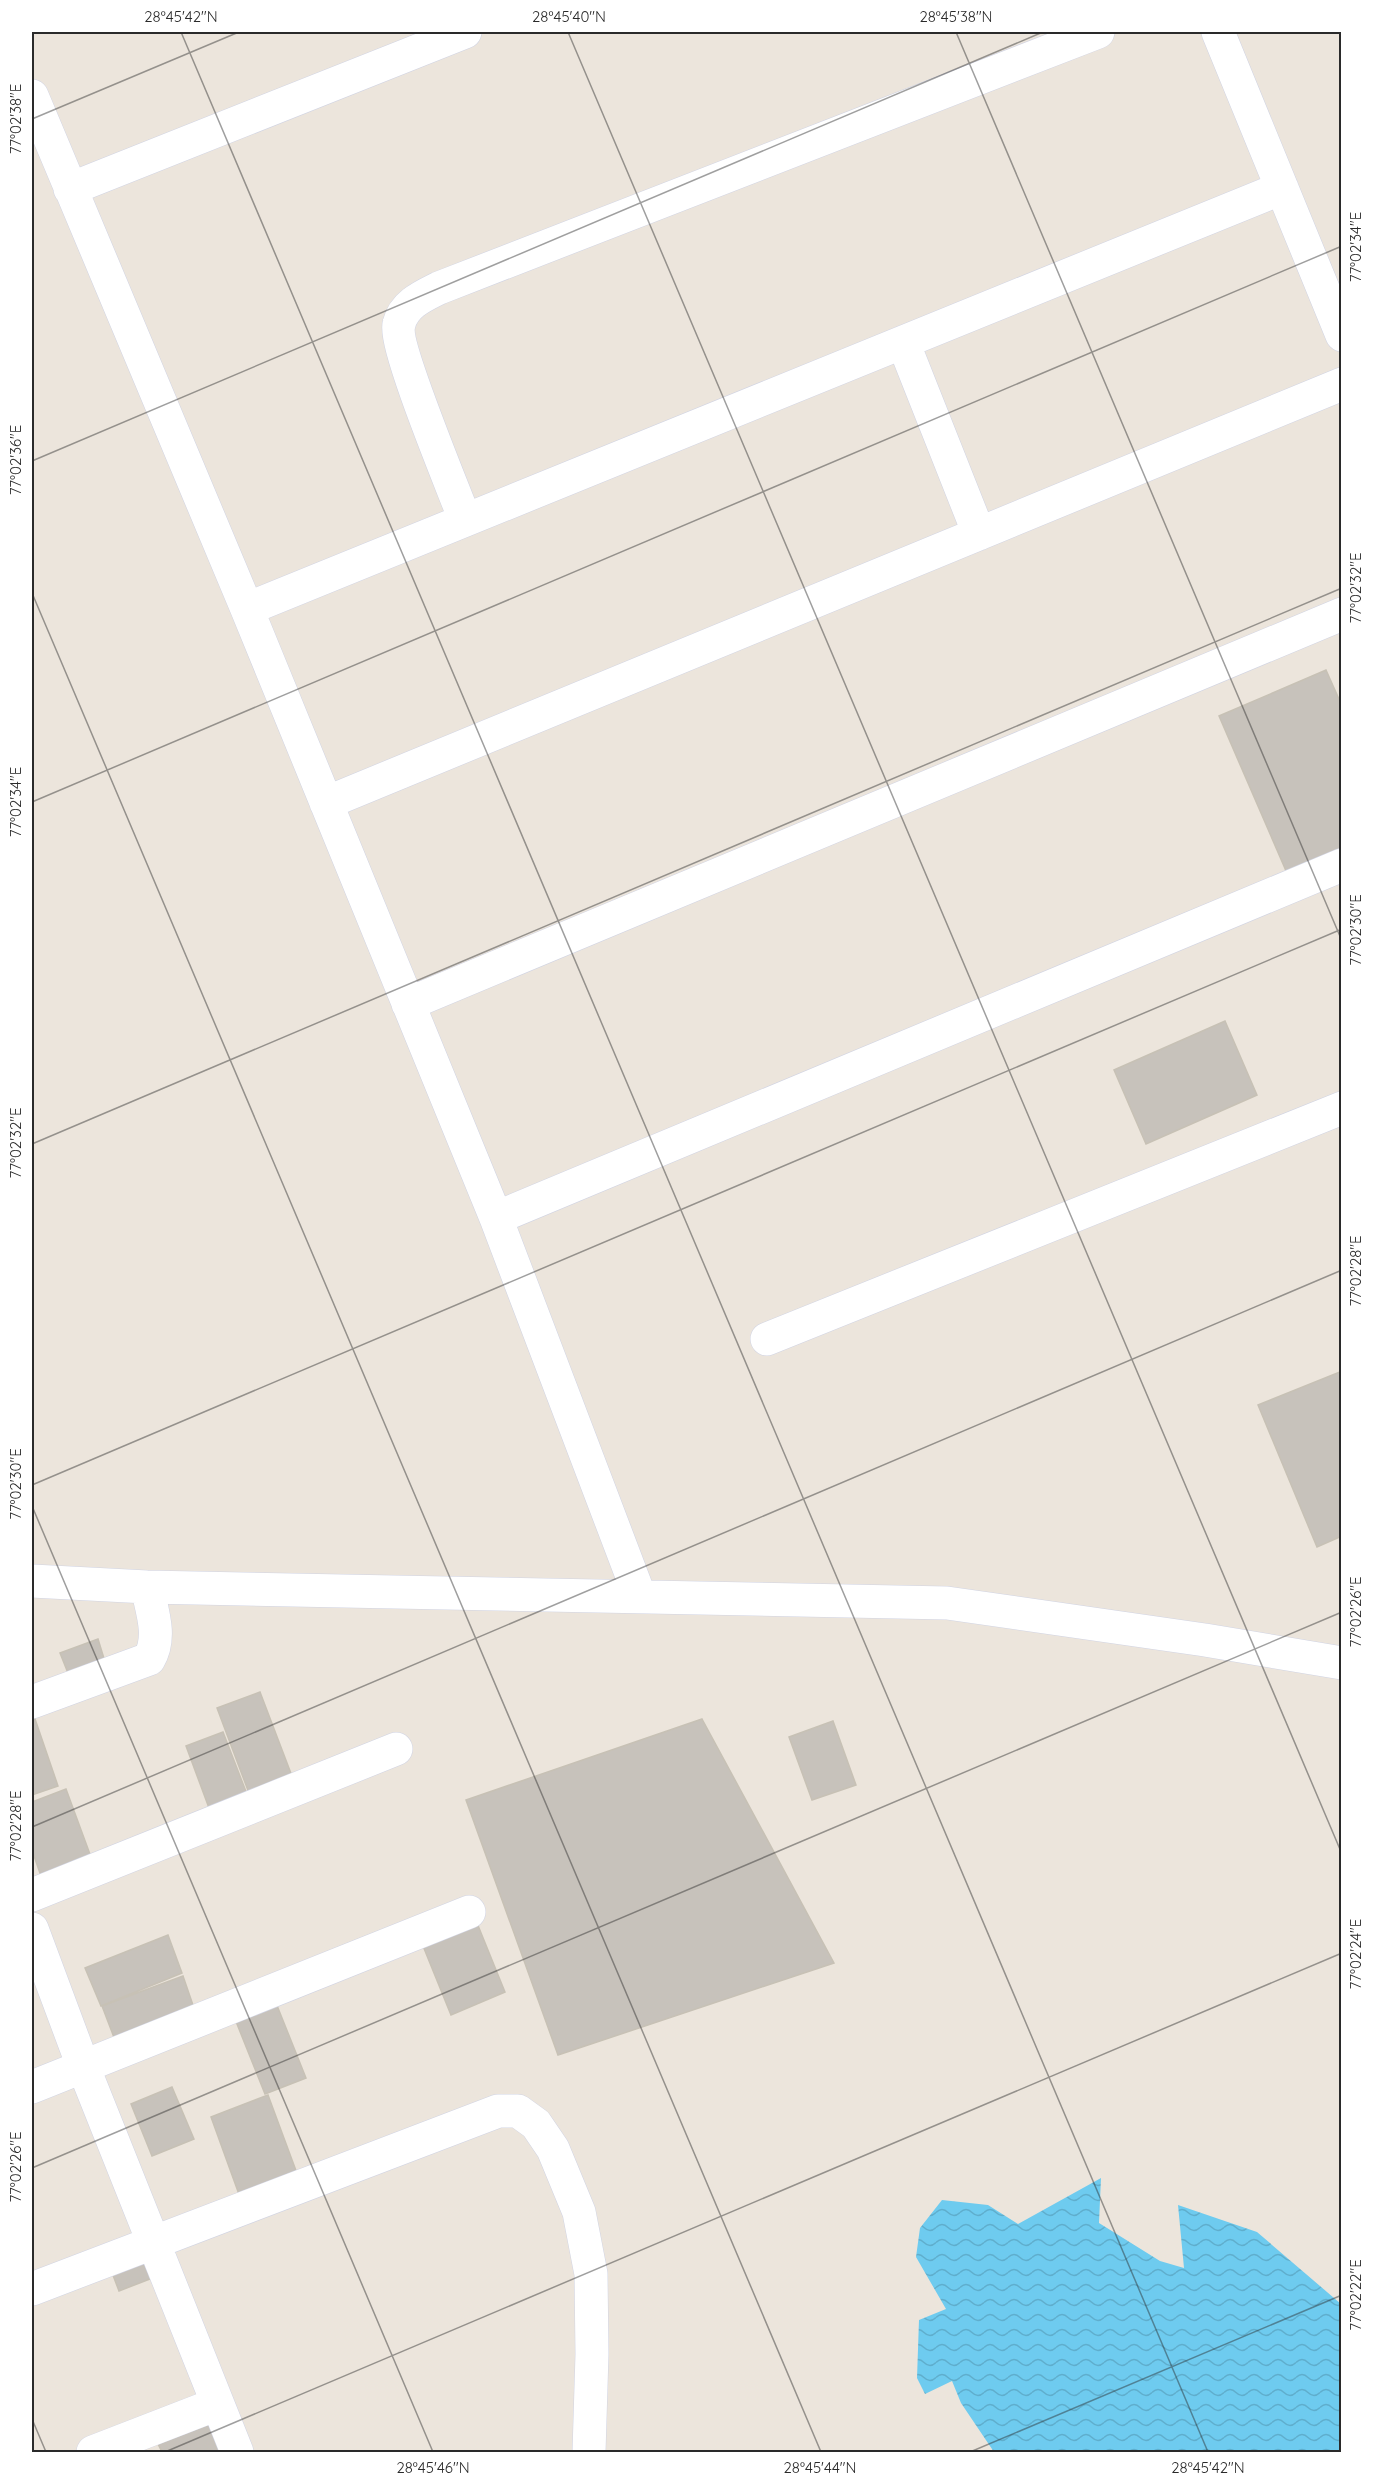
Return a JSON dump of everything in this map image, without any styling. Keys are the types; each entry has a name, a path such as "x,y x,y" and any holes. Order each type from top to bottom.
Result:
{"street":[{"path":"70,189 465,32"},
{"path":"465,520 403,354 399,324 412,303 439,288 1098,32"},
{"path":"1218,32 1341,335"},
{"path":"32,96 247,609 496,1218 640,1597"},
{"path":"247,609 1282,188"},
{"path":"903,342 979,534"},
{"path":"326,803 1341,384"},
{"path":"408,1004 1341,614"},
{"path":"496,1218 1341,865"},
{"path":"767,1339 1341,1107"},
{"path":"32,1581 147,1587 947,1604 1205,1640 1341,1664"},
{"path":"32,1702 149,1659 156,1647 156,1631 147,1587"},
{"path":"32,1895 396,1749"},
{"path":"32,2087 469,1912"},
{"path":"32,1929 83,2066 237,2452"},
{"path":"32,2289 498,2111 518,2111 536,2124 553,2149 579,2212 591,2274 592,2354 589,2452"},
{"path":"93,2452 217,2404"}],"water":[{"path":"1101,2178 1099,2223 1160,2261 1184,2268 1178,2205 1257,2232 1341,2304 1341,2452 994,2452 961,2403 952,2381 925,2394 917,2378 919,2320 946,2309 916,2257 920,2228 942,2200 988,2205 1018,2224"}],"building":[{"path":"1326,670 1342,706 1342,858 1290,880 1219,716"},
{"path":"1225,1021 1257,1095 1146,1144 1114,1070"},
{"path":"1342,1371 1342,1536 1317,1547 1258,1405"},
{"path":"98,1639 106,1665 70,1678 60,1653"},
{"path":"260,1692 295,1784 252,1801 217,1708"},
{"path":"32,1716 34,1716 58,1786 32,1795"},
{"path":"702,1719 834,1963 558,2055 466,1800"},
{"path":"833,1721 856,1785 812,1800 789,1737"},
{"path":"223,1732 250,1802 212,1816 186,1746"},
{"path":"66,1789 91,1857 41,1876 32,1850 32,1802"},
{"path":"477,1923 505,1992 451,2015 423,1946"},
{"path":"168,1935 182,1973 101,2006 85,1968"},
{"path":"183,1976 195,2011 115,2040 102,2006"},
{"path":"276,2003 306,2078 265,2094 235,2019"},
{"path":"172,2087 194,2139 152,2156 131,2104"},
{"path":"268,2095 298,2176 240,2197 211,2117"},
{"path":"147,2256 155,2277 119,2291 111,2270"},
{"path":"214,2422 226,2452 162,2452 158,2444"}]}
